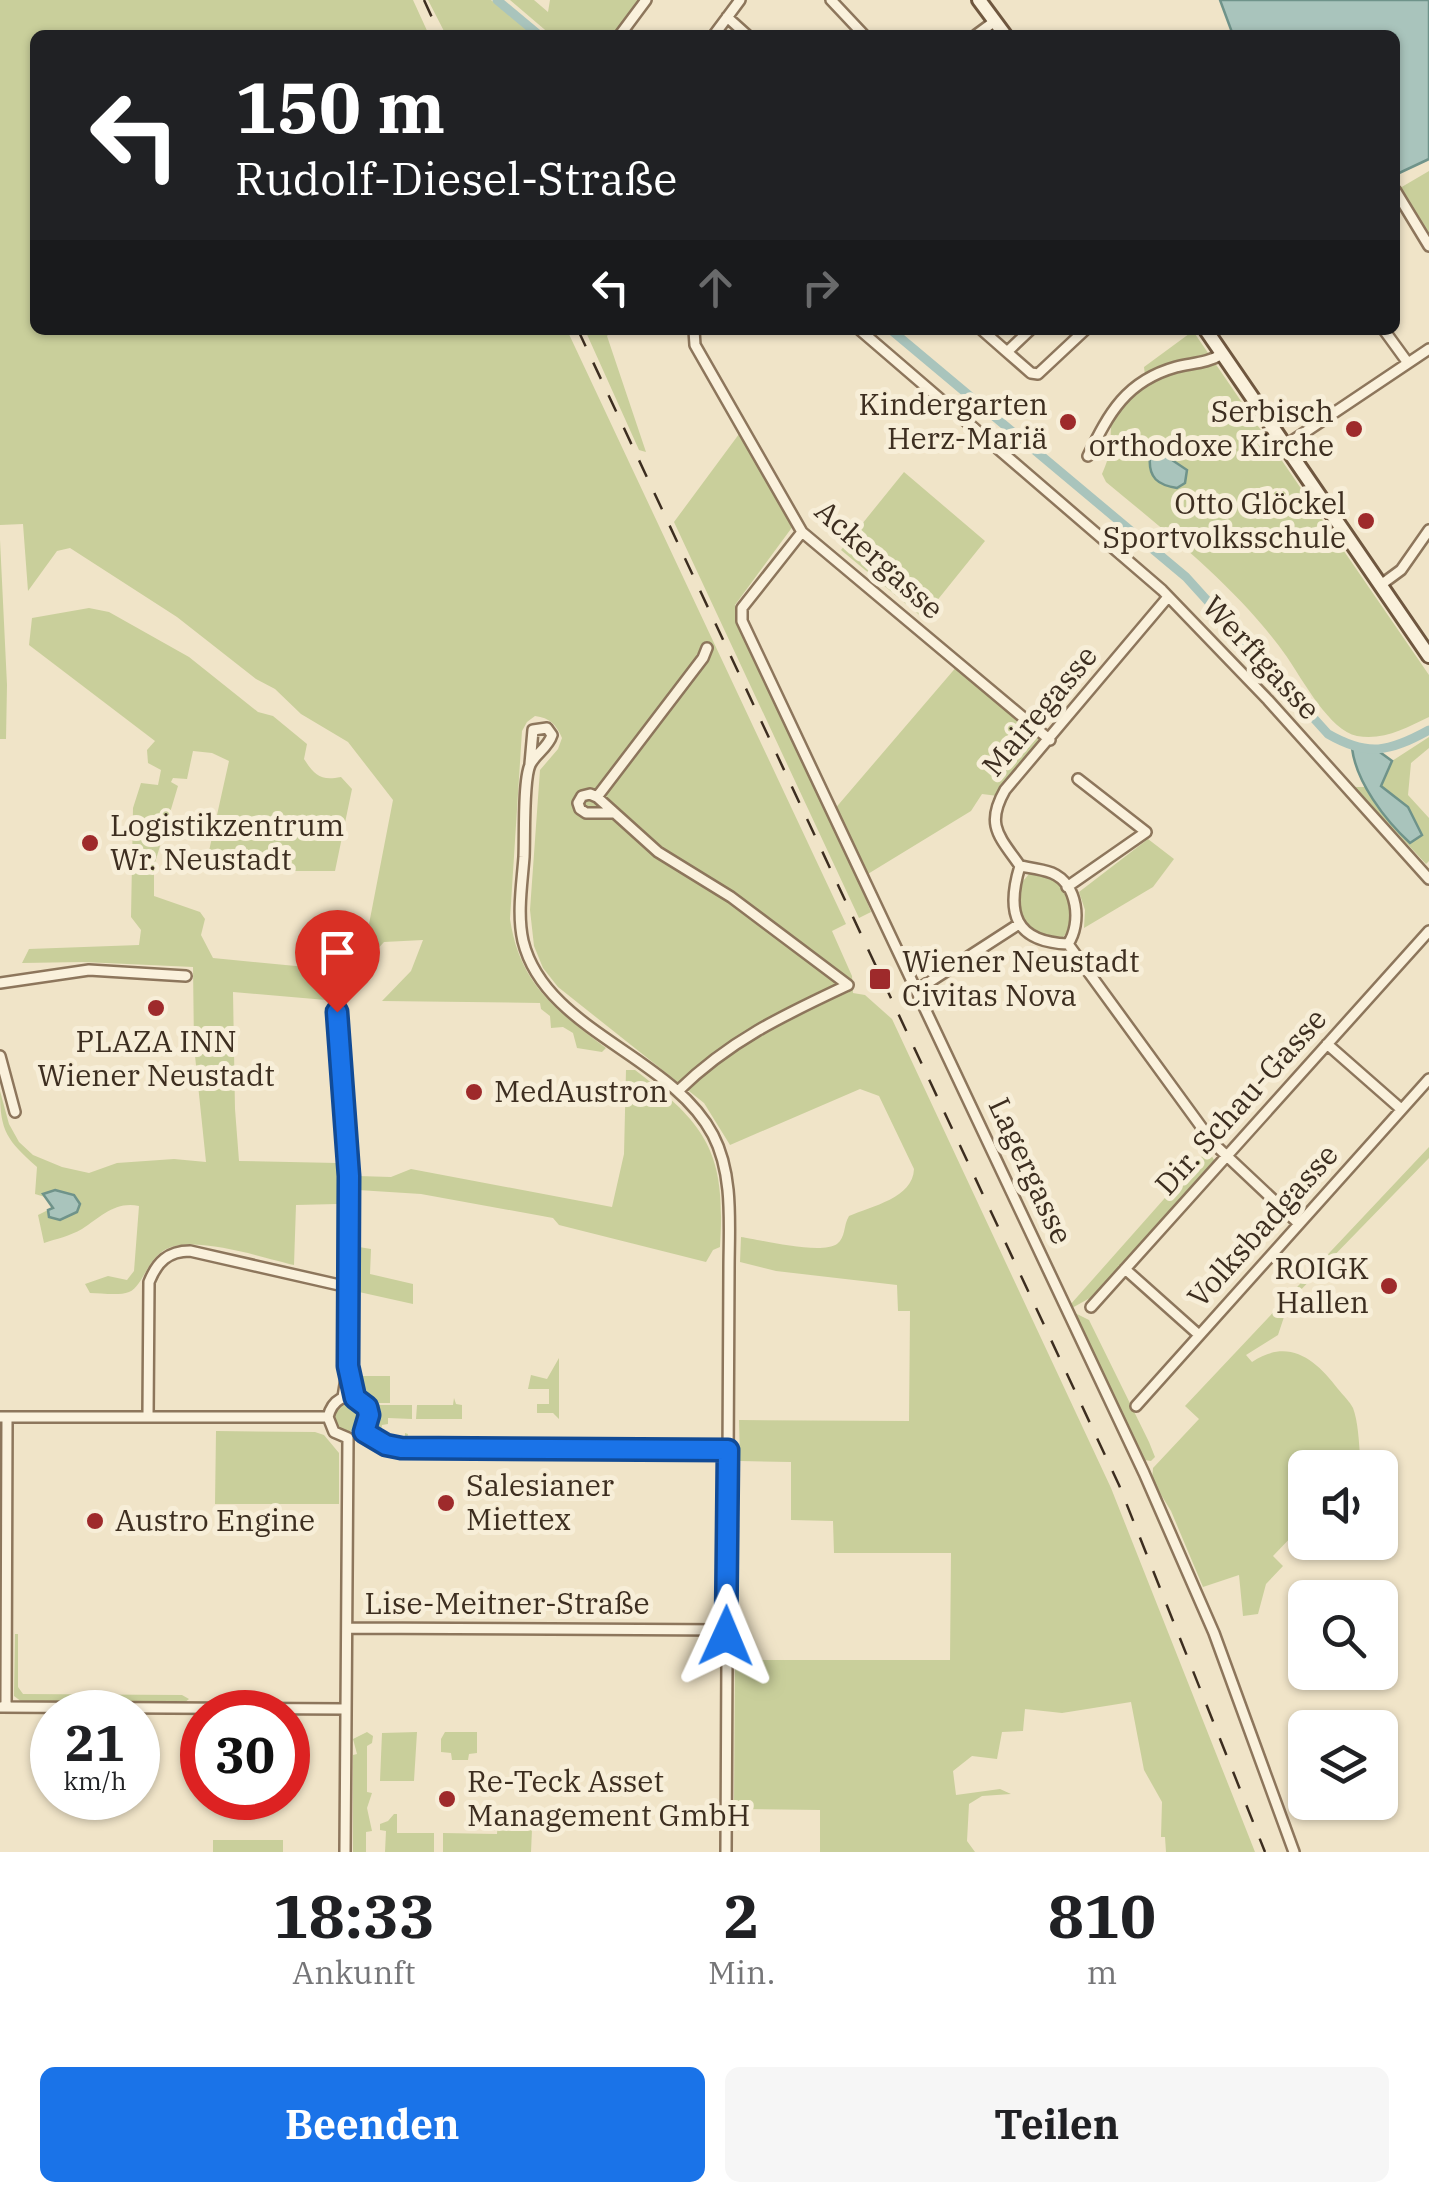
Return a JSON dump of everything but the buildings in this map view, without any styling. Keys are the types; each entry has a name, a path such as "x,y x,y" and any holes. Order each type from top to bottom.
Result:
{"main road":[{"path":"980,0 1001,30"},
{"path":"1216,340 1429,656"}],"street":[{"path":"624,30 646,0"},
{"path":"718,30 740,0"},
{"path":"831,0 859,30"},
{"path":"727,17 741,30"},
{"path":"983,30 995,21"},
{"path":"1400,198 1429,246"},
{"name":"Ackergasse","path":"694,335 695,345 802,532 1050,740"},
{"name":"Werftgasse","path":"866,335 1168,597 1280,714 1429,880"},
{"path":"988,335 1038,374 1080,335"},
{"path":"1008,352 1025,335"},
{"path":"1388,335 1408,364"},
{"path":"1088,456 1110,412 1127,394 1167,370 1204,362 1216,340"},
{"path":"1286,446 1429,349"},
{"path":"1382,584 1402,570 1429,530"},
{"name":"Lagergasse","path":"802,532 742,608 742,620 1144,1473 1214,1633 1294,1852"},
{"name":"Mairegasse","path":"1020,866 994,825 994,809 1168,597"},
{"path":"597,797 703,658 706,648"},
{"path":"530,764 520,918 531,962 556,998 678,1091 699,1114 722,1156 728,1190 729,1256 726,1852"},
{"path":"1068,887 1146,832 1078,778"},
{"path":"612,812 586,813 578,803 582,796 597,797 679,867 731,897 848,985 764,1024 732,1044 678,1091"},
{"path":"1020,866 1052,874 1068,887 1076,914 1072,940 1068,944 1032,938 1020,924 1012,902 1020,866"},
{"path":"917,990 1020,924"},
{"name":"Dir. Schau-Gasse","path":"1091,1307 1429,931"},
{"path":"1068,944 1226,1157 1298,1223"},
{"path":"340,965 339,1058 349,1190 349,1397"},
{"path":"0,983 89,970 186,976"},
{"path":"1327,1044 1401,1109"},
{"path":"0,1056 15,1112"},
{"name":"Volksbadgasse","path":"1136,1406 1429,1079"},
{"path":"148,1416 149,1282 154,1267 166,1257 190,1252 348,1287"},
{"path":"1126,1268 1199,1335"},
{"path":"349,1397 332,1404 328,1417 334,1432 348,1438 364,1432"},
{"path":"349,1397 367,1407 364,1432"},
{"path":"328,1417 3,1417 3,1707 346,1709"},
{"path":"364,1432 386,1445 401,1448 728,1450"},
{"path":"345,1852 348,1438"},
{"name":"Lise-Meitner-Straße","path":"347,1628 726,1630"}],"green space":[{"path":"0,0 413,0 427,30 30,30 30,335 569,335 846,924 832,931 852,976 853,993 865,995 892,1019 1111,1488 1255,1852 1166,1852 1165,1837 1161,1837 1162,1802 1144,1770 1131,1702 1062,1713 1025,1709 1023,1731 1002,1732 997,1759 972,1756 953,1771 956,1795 1000,1789 1011,1794 982,1796 969,1804 967,1841 975,1852 820,1852 820,1810 734,1809 735,1660 950,1660 951,1553 834,1553 833,1521 791,1520 791,1462 740,1461 739,1420 909,1421 910,1311 898,1311 897,1285 776,1271 740,1262 741,1237 818,1248 837,1244 849,1216 907,1187 914,1169 879,1096 860,1089 730,1145 704,1103 558,987 543,968 534,946 530,910 540,770 562,738 549,720 535,716 522,731 510,919 522,962 543,994 606,1048 602,1052 577,1048 573,1033 563,1027 551,1028 550,1016 540,1003 382,1001 411,971 423,940 384,942 374,953 364,950 393,800 348,742 301,714 275,689 256,679 177,617 70,548 57,551 28,591 23,524 0,525"},
{"path":"428,0 491,0 528,30 443,30"},
{"path":"510,0 534,0 548,12 550,0 639,0 616,30 545,30"},
{"path":"1429,171 1429,236 1400,188"},
{"path":"587,335 608,335 646,452 639,450"},
{"path":"1188,335 1196,335 1429,675 1429,717 1385,735 1367,737 1337,725 1247,608 1203,564 1106,482 1102,474 1108,459 1113,417 1146,384 1144,367"},
{"path":"742,430 796,522 735,605 833,811 958,665 1043,733 998,796 982,794 971,811 858,880 871,912 859,918 674,522"},
{"path":"904,472 985,541 923,618 841,550"},
{"path":"0,540 7,685 6,739 0,739"},
{"path":"89,608 109,612 189,657 258,712 273,716 307,744 304,759 315,773 323,778 341,777 352,789 335,871 239,871 231,864 213,859 209,851 229,761 212,753 193,751 187,779 173,778 171,782 178,786 154,866 154,896 200,912 205,919 201,935 213,958 327,969 326,1000 233,992 239,1161 337,1163 337,1204 296,1205 294,1265 227,1249 175,1246 157,1255 129,1292 90,1293 85,1284 108,1276 127,1280 134,1271 139,1206 115,1208 77,1231 44,1243 38,1215 48,1210 49,1217 73,1215 44,1193 45,1197 35,1194 37,1167 12,1142 4,1126 0,1091 9,1124 19,1142 33,1155 62,1167 89,1173 117,1163 174,1159 206,1162 194,1046 193,967 22,963 29,949 139,945 141,930 131,917 133,808 141,783 158,785 161,770 148,763 147,750 155,741 29,645 32,618"},
{"path":"1429,737 1429,748 1411,763 1408,795 1429,818 1426,864 1354,787 1366,787 1399,833 1408,807 1381,786 1392,761"},
{"path":"1148,839 1174,859 1153,887 1084,928 1085,910 1079,892"},
{"path":"1029,874 1051,878 1069,900 1071,923 1063,937 1037,935 1024,919 1018,887"},
{"path":"626,1070 635,1070 680,1108 707,1144 720,1188 721,1215 720,1247 713,1250 706,1262 559,1225 553,1218 421,1194 358,1190 358,1176 391,1177 411,1169 612,1207 624,1154"},
{"path":"1198,1134 1216,1163 1097,1294 1072,1308 1070,1305 1203,1155"},
{"path":"1429,1147 1429,1158 1289,1302 1278,1335 1246,1355 1252,1362 1265,1355 1290,1352 1311,1361 1353,1408 1359,1450 1288,1450 1288,1540 1273,1556 1283,1566 1266,1584 1258,1614 1243,1616 1239,1575 1203,1587 1171,1511 1152,1480 1153,1468 1199,1419 1185,1406"},
{"path":"359,1247 371,1249 370,1274 413,1284 413,1304 359,1292"},
{"path":"1075,1313 1089,1320 1149,1442 1155,1457 1151,1461 1144,1460"},
{"path":"559,1358 559,1419 553,1413 537,1413 537,1404 549,1404 549,1389 528,1389 531,1375 547,1379"},
{"path":"361,1376 390,1376 390,1403 374,1403 363,1390"},
{"path":"454,1398 456,1404 462,1405 462,1419 416,1419 417,1405 453,1405"},
{"path":"349,1403 359,1407 363,1417 359,1427 349,1431 339,1427 335,1417 339,1407"},
{"path":"375,1405 412,1405 412,1419 388,1418 381,1431 388,1432 388,1438 405,1438 408,1434 406,1444 380,1438"},
{"path":"216,1431 324,1435 339,1453 339,1504 215,1504"},
{"path":"18,1634 18,1687 23,1694 30,1694 30,1702 14,1696"},
{"path":"160,1695 180,1695 180,1703 160,1703"},
{"path":"367,1732 373,1736 367,1746 367,1792 372,1793 367,1808 372,1831 366,1832 366,1852 353,1852 353,1755 357,1754 353,1739"},
{"path":"417,1732 414,1781 380,1781 382,1733"},
{"path":"445,1732 477,1732 477,1753 469,1754 468,1760 452,1760 451,1753 441,1752"},
{"path":"394,1814 397,1833 434,1833 434,1852 385,1852 386,1831 380,1830 380,1824"},
{"path":"498,1818 526,1820 532,1829 531,1852 443,1852 443,1833 497,1834"},
{"path":"213,1840 283,1840 283,1852 213,1852"}],"water":[{"path":"1220,0 1429,0 1429,159 1400,173 1400,30 1231,30"},
{"path":"1157,450 1187,470 1185,483 1177,488 1156,479 1150,457"},
{"path":"1352,748 1377,750 1392,761 1381,786 1408,807 1422,835 1410,843 1382,812 1359,774"},
{"path":"55,1190 74,1195 80,1204 77,1212 60,1220 49,1217 48,1210 53,1208 43,1194"}],"waterway":[{"path":"497,0 533,30"},
{"path":"897,335 1186,577 1328,734 1355,746 1379,749 1429,730"}],"railway":[{"path":"424,0 438,30"},
{"path":"580,335 1119,1485 1265,1852"}],"place":[{"name":"Kindergarten Herz-Mariä","path":"1068,422"},
{"name":"Serbisch orthodoxe Kirche","path":"1354,429"},
{"name":"Otto Glöckel Sportvolksschule","path":"1366,521"},
{"name":"Logistikzentrum Wr. Neustadt","path":"90,843"},
{"name":"Wiener Neustadt Civitas Nova","path":"880,979"},
{"name":"PLAZA INN Wiener Neustadt","path":"156,1008"},
{"name":"MedAustron","path":"474,1092"},
{"name":"ROIGK Hallen","path":"1389,1286"},
{"name":"Salesianer Miettex","path":"446,1503"},
{"name":"Austro Engine","path":"95,1521"},
{"name":"Re-Teck Asset Management GmbH","path":"447,1799"}],"route":[{"path":"337,1012 348,1142 348,1366 355,1398 367,1407 369,1415 364,1432 376,1441 401,1448 728,1450 726,1636"}]}
